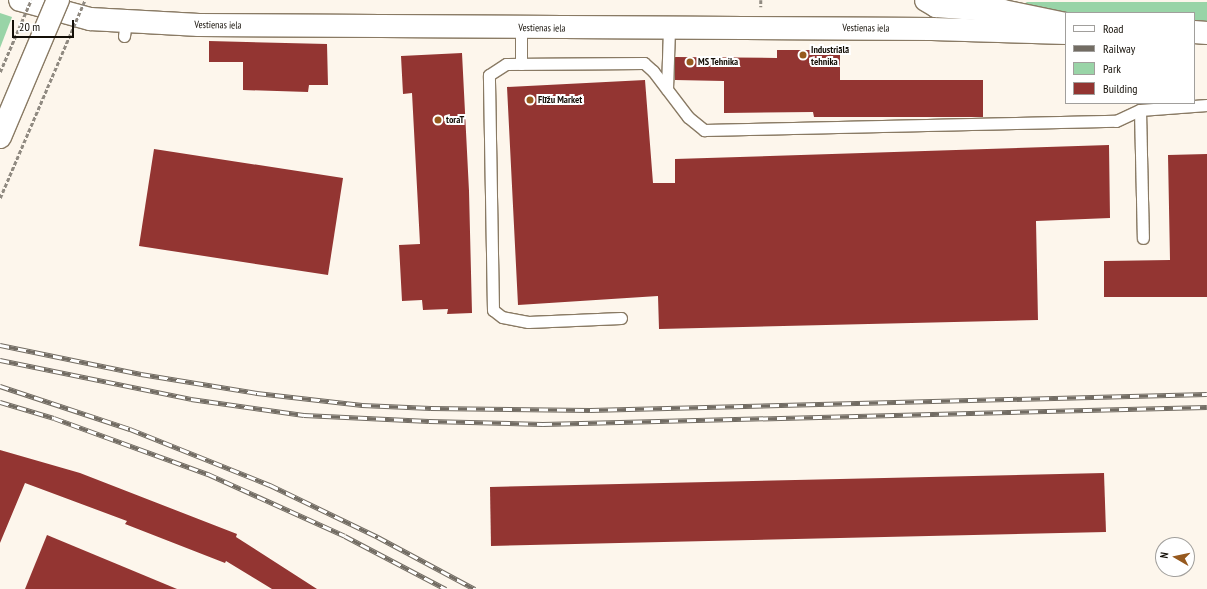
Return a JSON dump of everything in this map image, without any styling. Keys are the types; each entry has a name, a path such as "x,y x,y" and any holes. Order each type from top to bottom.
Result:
{"street":[{"name":"Vestienas iela","path":"20,0 125,29 199,25 669,29 917,29 1065,33"},
{"path":"0,137 58,0"},
{"path":"926,0 936,6 1002,11 1065,24"},
{"path":"1195,32 1207,32"}],"lane":[{"path":"521,28 521,64"},
{"path":"667,89 669,29"},
{"path":"621,318 528,322 502,318 493,310 489,75 506,64 644,63 667,89 688,117 704,130 1116,121 1140,110 1168,106 1207,105"},
{"path":"1140,110 1143,238"}],"path":[{"path":"0,72 31,0"},
{"path":"0,198 85,0"}],"green space":[{"path":"1027,2 1207,2 1207,22 1195,22 1195,12 1065,13 1024,4"},
{"path":"0,13 12,17 0,48"}],"building":[{"path":"209,41 327,44 328,85 309,85 308,92 243,90 243,62 209,62"},
{"path":"777,50 840,50 840,80 983,80 983,117 814,117 813,112 724,113 724,81 675,80 675,57 777,58"},
{"path":"462,53 469,191 472,313 447,314 448,309 423,310 422,300 402,301 399,245 420,244 412,93 403,94 401,56"},
{"path":"645,80 653,183 675,183 675,159 1109,145 1110,218 1036,221 1038,320 659,329 658,296 518,305 507,87"},
{"path":"154,149 343,178 328,275 139,246"},
{"path":"1207,154 1207,297 1104,297 1104,261 1170,260 1168,155"},
{"path":"0,450 80,473 237,534 236,537 317,589 272,589 226,561 225,563 125,524 127,521 25,483 0,543"},
{"path":"1104,473 1106,532 491,546 490,487"},
{"path":"47,535 177,589 25,589"}],"railway":[{"path":"0,345 141,374 257,393 362,405 431,408 590,410 1207,394"},
{"path":"0,360 191,399 304,415 429,421 543,424 1207,407"},
{"path":"0,386 130,429 270,485 378,537 475,589"},
{"path":"0,402 54,418 208,474 345,536 446,589"}],"place":[{"name":"Industriālā tehnika","path":"803,55"},
{"name":"MS Tehnika","path":"690,62"},
{"name":"Flīžu Market","path":"530,100"},
{"name":"toraT","path":"438,120"}]}
